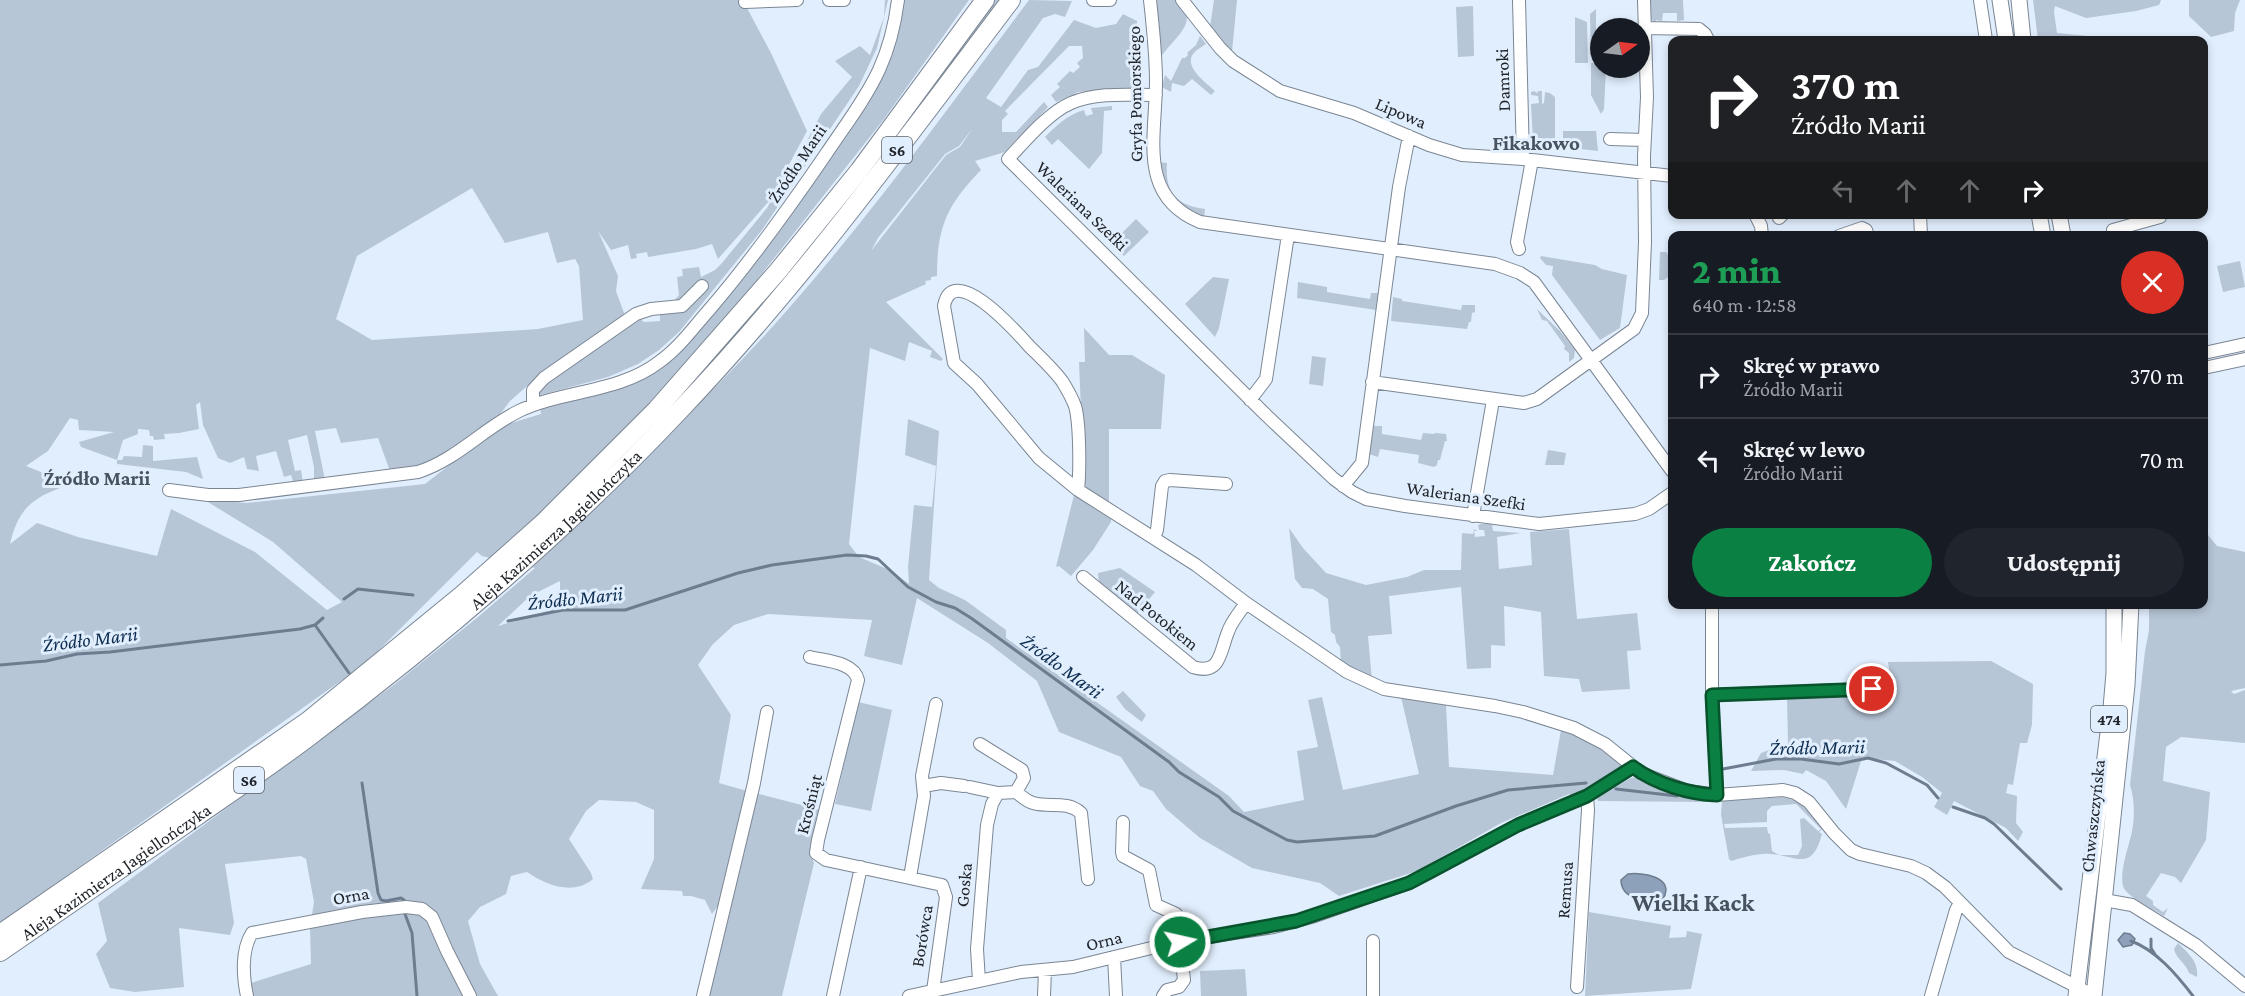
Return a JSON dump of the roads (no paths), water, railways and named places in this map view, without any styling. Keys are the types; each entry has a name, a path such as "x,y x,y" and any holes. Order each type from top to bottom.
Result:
{"highway":[{"name":"Aleja Kazimierza Jagiellończyka","path":"0,934 308,721 462,595 543,523 657,410 778,271 859,171 985,0"},
{"name":"Aleja Kazimierza Jagiellończyka","path":"0,952 302,742 461,616 544,544 678,413 753,329 870,185 1011,0"}],"main road":[{"path":"2000,0 2005,36"},
{"path":"2019,0 2023,36"},
{"name":"Chwaszczyńska","path":"2076,992 2114,673 2114,609"},
{"name":"Chwaszczyńska","path":"2094,996 2127,686 2131,609"}],"street":[{"path":"745,2 797,0"},
{"path":"829,0 844,0"},
{"name":"Źródło Marii","path":"169,490 208,495 239,495 418,472 441,462 492,426 533,405 636,376 658,363 682,341 763,245 866,94 887,51 898,0"},
{"path":"1093,0 1110,0"},
{"name":"Gryfa Pomorskiego","path":"1150,0 1156,95 1153,160 1156,180 1163,195 1174,207 1187,217 1200,222 1495,264 1520,273 1534,282 1668,466"},
{"name":"Lipowa","path":"1182,0 1220,48 1263,82 1280,92 1354,113 1429,145 1462,155 1528,159 1668,176"},
{"name":"Damroki","path":"1519,0 1528,159"},
{"path":"1644,0 1645,18"},
{"path":"1980,0 1985,36"},
{"path":"1650,28 1699,29 1707,36"},
{"path":"1372,382 1493,400 1530,402 1634,329 1642,313 1646,78"},
{"name":"Waleriana Szefki","path":"1156,95 1097,96 1071,103 1058,110 1008,159 1251,400 1342,486 1366,499 1473,516 1547,524 1635,514 1650,509 1668,496"},
{"path":"1342,486 1362,463 1399,187 1409,136"},
{"path":"1610,139 1644,140"},
{"path":"1519,249 1517,242 1528,159"},
{"path":"2113,230 2153,219"},
{"path":"1251,400 1266,379 1288,235"},
{"path":"533,405 533,390 544,378 641,312 652,313 682,306 702,286"},
{"path":"1078,489 1075,407 1062,381 1001,316 981,300 958,291 950,293 945,298 944,306 954,363 977,384 1039,458 1078,489 1154,538 1338,667 1374,686 1402,693 1495,706 1552,721 1593,736 1641,773 1688,791 1717,795 1783,790 1796,793 1809,802 1833,833 1851,850 1860,855 1918,868 1934,878 2008,952 2076,992 2094,996"},
{"path":"2208,352 2245,344"},
{"path":"2208,367 2245,359"},
{"path":"1473,516 1493,400"},
{"path":"1154,538 1162,486 1165,482 1170,480 1226,483"},
{"name":"Nad Potokiem","path":"1083,577 1193,667 1200,670 1215,665 1232,624 1246,603"},
{"path":"1712,609 1712,695 1717,795"},
{"name":"Krośniąt","path":"810,657 849,667 854,670 858,680 816,853 820,857 861,867"},
{"path":"1712,695 1890,688"},
{"path":"910,877 924,796 922,776 936,704"},
{"path":"703,996 754,783 767,712"},
{"path":"981,744 1022,770 1024,778 1016,792"},
{"name":"Orna","path":"909,996 1021,972 1073,967 1180,942 1296,921 1429,873 1518,825 1587,796 1633,767"},
{"path":"923,786 940,783 998,793 1016,792 1033,803 1070,806 1081,813 1088,879"},
{"name":"Goska","path":"979,981 977,949 987,825 992,804 998,793"},
{"name":"Remusa","path":"1577,987 1587,796"},
{"path":"1123,822 1122,852 1124,856 1149,870 1158,908 1176,914 1184,980 1179,987 1167,990 1163,996"},
{"path":"833,996 861,867"},
{"name":"Borówca","path":"861,867 936,882 945,890 946,897 933,991"},
{"path":"2104,900 2132,904 2196,945 2245,986"},
{"path":"1931,996 1960,903"},
{"name":"Orna","path":"247,996 243,977 248,939 252,933 362,912 406,907 422,909 432,917 470,996"},
{"path":"1373,996 1374,941"},
{"path":"1114,957 1116,996"},
{"path":"1044,996 1045,970"}],"waterway":[{"name":"Źródło Marii","path":"508,621 563,610 625,610 738,573 772,565 847,555 866,556 878,559 908,587 936,602 955,608 971,618 1169,762 1179,772 1219,797 1233,811 1287,840 1297,842 1375,836 1456,806 1508,790 1586,783"},
{"name":"Źródło Marii","path":"344,599 358,589 413,595"},
{"name":"Źródło Marii","path":"0,665 300,629 315,625 323,618"},
{"path":"315,625 349,673"},
{"name":"Źródło Marii","path":"1723,769 1776,759 1801,759 1839,764 1868,758 1886,763 1927,785 1938,798"},
{"path":"362,783 378,893 381,900 401,898 404,900"},
{"name":"Źródło Marii","path":"1616,789 1677,796"},
{"name":"Źródło Marii","path":"1953,807 1985,818 1994,824 2061,889"},
{"path":"405,914 412,933 417,996"},
{"name":"Źródło Marii","path":"2151,939 2151,948 2156,956"},
{"name":"Źródło Marii","path":"2131,941 2157,957 2193,996"}],"district":[{"name":"Fikakowo","path":"1536,143"},
{"name":"Źródło Marii","path":"97,478"},
{"name":"Wielki Kack","path":"1693,903"}]}
